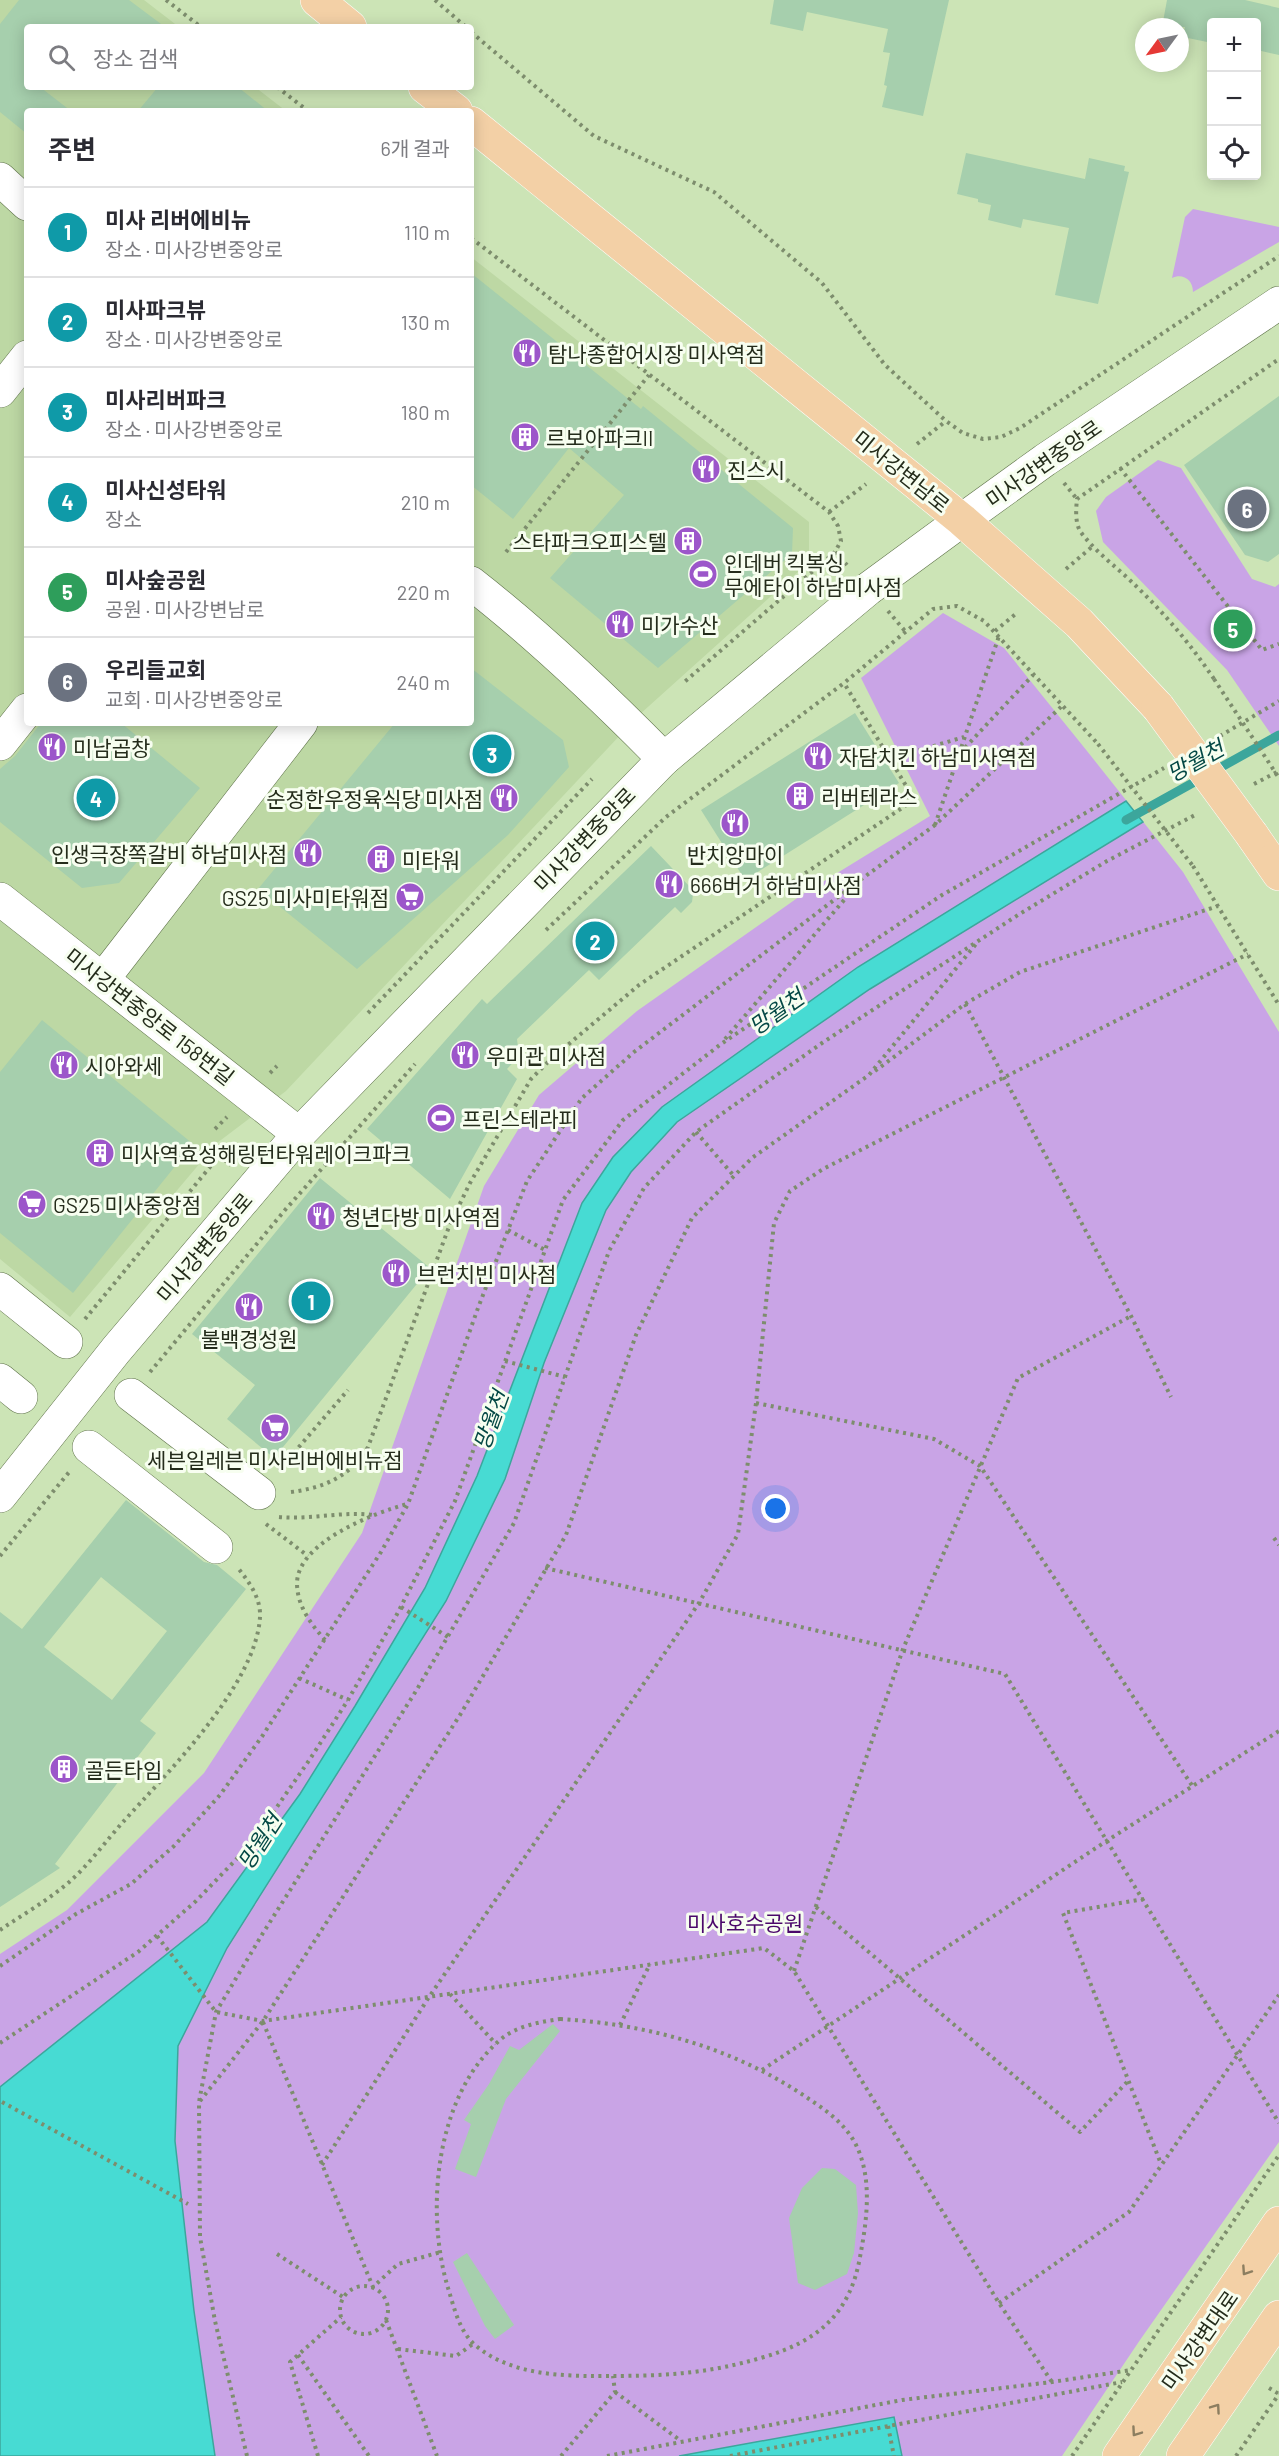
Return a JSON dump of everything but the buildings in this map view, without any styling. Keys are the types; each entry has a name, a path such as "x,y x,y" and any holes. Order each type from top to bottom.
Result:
{"main road":[{"path":"317,0 346,24"},
{"path":"430,90 452,108"},
{"name":"미사강변남로","path":"474,125 962,520 1079,622 1158,707 1279,874"},
{"name":"미사강변대로","path":"1119,2456 1279,2223"},
{"path":"1183,2456 1279,2317"}],"street":[{"path":"0,179 24,201"},
{"name":"미사강변중앙로","path":"0,1496 116,1350 298,1134 664,759 868,589 1045,460 1279,303"},
{"path":"0,391 24,361"},
{"path":"474,585 504,609 664,759"},
{"path":"0,744 24,714"},
{"path":"103,979 299,726"},
{"name":"미사강변중앙로 158번길","path":"0,899 298,1134"},
{"path":"0,1289 66,1342"},
{"path":"131,1395 266,1511"},
{"path":"89,1447 216,1547"}],"path":[{"path":"166,0 197,24"},
{"path":"435,0 463,24"},
{"path":"474,35 594,136 714,192 822,283 885,365 946,421 963,433 982,439 1001,437 1020,428 1279,256"},
{"path":"282,90 304,108"},
{"path":"474,240 829,512 838,526 841,541 835,552 682,684"},
{"path":"1279,359 1077,499 1075,510 1078,528 1093,546 1161,611 1188,641 1279,778"},
{"path":"506,552 650,375"},
{"path":"1120,468 1262,651 1279,644"},
{"path":"544,932 666,817 844,683 933,609 957,606 984,621 1098,744 1193,866 1279,1005"},
{"path":"935,825 999,636"},
{"path":"959,754 1033,675"},
{"path":"266,1511 271,1495 308,1490 334,1480 360,1461 374,1435 450,1224 470,1183 531,1078 639,985 905,806 908,789 844,683"},
{"path":"0,1966 76,1914 131,1884 174,1846 220,1795 263,1735 381,1552 408,1504 527,1181 582,1098 634,1052 935,825 1062,706"},
{"path":"890,759 965,737"},
{"path":"1249,787 1279,771"},
{"path":"363,1018 592,779"},
{"path":"247,2456 215,2321 200,2237 199,2102 216,2012 449,1637 514,1523 609,1251 644,1188 696,1132 822,1043 1107,861 1198,813"},
{"path":"0,2043 138,1952 196,1901 252,1843 348,1700 401,1607 455,1502 563,1200 622,1120 721,1044 942,895 1083,816"},
{"path":"721,1044 863,878"},
{"path":"199,2102 263,2022 460,1715 566,1535 636,1335 692,1218 752,1158 965,1005 1020,972 1218,906"},
{"path":"869,1075 979,941"},
{"path":"322,2165 429,1997 699,1603 738,1534 756,1403 774,1223 790,1191 823,1169 1005,1079 1248,954"},
{"path":"965,1005 1131,1316 1171,1397"},
{"path":"285,1210 421,1058"},
{"path":"696,1132 734,1176"},
{"path":"66,1342 219,1156"},
{"path":"508,1230 546,1250"},
{"path":"794,1971 903,1649 1018,1378 1131,1316"},
{"path":"505,1362 565,1377"},
{"path":"756,1403 934,1439 980,1466 1193,1787"},
{"path":"325,1640 301,1606 297,1583 308,1556 317,1547 373,1515 408,1504"},
{"path":"266,1511 293,1518 373,1515"},
{"path":"266,1511 308,1556"},
{"path":"1274,1538 1279,1545"},
{"path":"0,1930 69,1882 178,1760 234,1687 250,1655 261,1614 258,1598 248,1581 236,1565 216,1547"},
{"path":"545,1568 1005,1674 1279,2122"},
{"path":"401,1607 449,1637"},
{"path":"299,1678 348,1700"},
{"path":"762,2070 1108,1840 1279,1731"},
{"path":"1144,1899 1063,1913 1161,2164"},
{"path":"816,1907 1080,2132 1128,2081"},
{"path":"157,1936 216,2012 263,2022 764,1948 794,1971 999,2302 1052,2382"},
{"path":"620,2025 650,1964"},
{"path":"450,1994 496,2044"},
{"path":"999,2302 1129,2212 1279,1995"},
{"path":"560,2019 620,2025 697,2043 762,2070 824,2109 839,2122 854,2141 859,2151 867,2183 861,2252 852,2288 839,2312 824,2329 789,2349 744,2363 695,2373 638,2377 562,2375 522,2368 506,2364 473,2344 456,2313 444,2275 436,2228 436,2208 446,2136 466,2082 501,2039 538,2022 560,2019"},
{"path":"263,2022 373,2287 384,2297 388,2312 386,2319 377,2330 363,2334 350,2329 341,2317 340,2311 343,2297 353,2288 366,2285 373,2287"},
{"path":"2,2102 188,2204"},
{"path":"1072,2456 1279,2155"},
{"path":"373,2287 398,2264 441,2252"},
{"path":"277,2254 343,2297"},
{"path":"318,2456 290,2362 341,2317"},
{"path":"386,2319 437,2456"},
{"path":"398,2349 456,2356 473,2344"},
{"path":"298,2355 369,2456"},
{"path":"607,2456 902,2400 1131,2370"},
{"path":"613,2376 615,2392 682,2442"},
{"path":"730,2456 1122,2382"},
{"path":"561,2456 615,2392"},
{"path":"1236,2456 1279,2394"},
{"path":"888,2426 894,2456"}],"shaded area":[{"path":"0,0 144,0 175,24 24,24 24,90 259,90 282,108 24,108 24,726 474,726 474,259 809,522 809,562 639,715 286,1091 217,1143 70,1317 0,1259"}],"green space":[{"path":"1193,209 1279,227 1279,242 1193,292 1187,279 1180,276 1172,278 1185,217"},
{"path":"1158,460 1181,468 1252,579 1275,587 1279,584 1279,746 1227,670 1103,542 1096,511 1106,497"},
{"name":"미사호수공원","path":"943,613 1004,648 1087,751 1183,872 1279,1032 1279,2142 1062,2456 0,2456 0,1954 67,1910 204,1773 362,1533 484,1186 539,1095 637,1011 803,894 930,816 861,678"}],"water":[{"path":"1126,801 1143,822 870,989 677,1122 631,1172 606,1210 544,1363 505,1479 446,1601 227,1948 178,2046 175,2141 194,2311 215,2456 0,2456 0,2087 207,1922 300,1794 425,1588 477,1476 582,1203 613,1157 662,1107 858,967"},
{"path":"894,2417 902,2456 679,2456"}],"waterway":[{"name":"망월천","path":"1126,820 1279,735"}],"place":[{"name":"탐나종합어시장 미사역점","path":"527,353"},
{"name":"르보아파크II","path":"525,437"},
{"name":"진스시","path":"706,469"},
{"name":"우리들교회","path":"1247,509"},
{"name":"스타파크오피스텔","path":"688,541"},
{"name":"인데버 킥복싱 무에타이 하남미사점","path":"703,574"},
{"name":"미가수산","path":"620,624"},
{"name":"미사숲공원","path":"1233,629"},
{"name":"미남곱창","path":"52,747"},
{"name":"미사리버파크","path":"492,754"},
{"name":"자담치킨 하남미사역점","path":"818,756"},
{"name":"리버테라스","path":"800,796"},
{"name":"미사신성타워","path":"96,798"},
{"name":"순정한우정육식당 미사점","path":"504,798"},
{"name":"반치앙마이","path":"735,823"},
{"name":"인생극장쪽갈비 하남미사점","path":"308,853"},
{"name":"미타워","path":"381,859"},
{"name":"666버거 하남미사점","path":"669,884"},
{"name":"GS25 미사미타워점","path":"410,897"},
{"name":"미사파크뷰","path":"595,941"},
{"name":"우미관 미사점","path":"465,1055"},
{"name":"시아와세","path":"64,1065"},
{"name":"프린스테라피","path":"441,1118"},
{"name":"미사역효성해링턴타워레이크파크","path":"100,1153"},
{"name":"GS25 미사중앙점","path":"32,1204"},
{"name":"청년다방 미사역점","path":"321,1216"},
{"name":"브런치빈 미사점","path":"396,1273"},
{"name":"미사 리버에비뉴","path":"311,1301"},
{"name":"불백경성원","path":"249,1307"},
{"name":"세븐일레븐 미사리버에비뉴점","path":"275,1428"},
{"name":"골든타임","path":"64,1769"}]}
